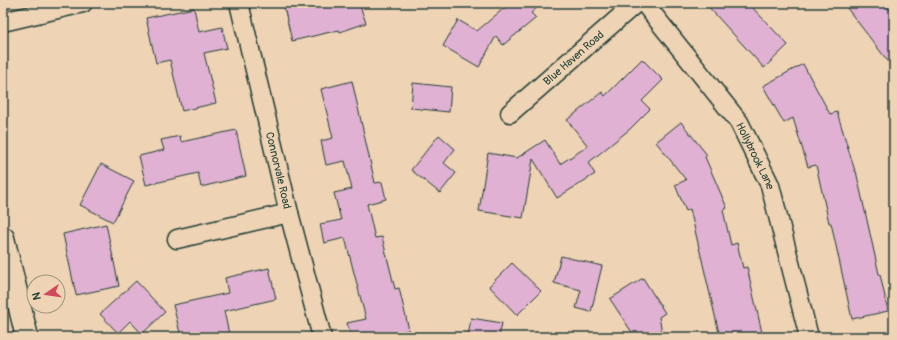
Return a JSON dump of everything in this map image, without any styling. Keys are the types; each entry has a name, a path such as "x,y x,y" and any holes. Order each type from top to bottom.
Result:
{"main road":[{"path":"3,238 27,337"}],"street":[{"path":"3,22 83,3"},
{"name":"Connorvale Road","path":"239,3 289,213 322,337"},
{"name":"Blue Haven Road","path":"510,113 636,3"},
{"name":"Hollybrook Lane","path":"644,3 739,122 770,185 809,337"},
{"path":"177,240 289,213"}],"building":[{"path":"283,3 359,3 366,23 340,32 339,30 292,41"},
{"path":"510,3 542,3 531,13 536,18 503,45 496,36 479,67 443,46 458,20 477,31"},
{"path":"705,3 748,3 788,45 764,68"},
{"path":"843,3 884,3 894,15 894,69"},
{"path":"194,8 199,32 222,27 227,48 204,53 216,103 182,111 170,60 156,63 146,18"},
{"path":"642,59 663,80 642,101 650,109 630,129 588,163 595,174 557,198 533,159 523,218 479,211 488,153 517,158 545,140 560,164 588,146 567,120 602,92 605,96"},
{"path":"803,64 830,114 837,112 856,171 888,311 852,319 831,223 829,223 816,165 808,167 793,118 784,123 763,86"},
{"path":"352,81 375,183 382,182 386,199 367,204 375,238 382,237 395,289 399,288 409,330 380,337 351,337 347,323 366,319 345,238 324,243 320,224 341,220 334,193 352,189 345,161 326,165 321,141 333,138 321,89"},
{"path":"413,83 451,87 449,112 411,108"},
{"path":"681,122 707,155 705,157 727,208 723,210 731,245 737,243 743,268 747,267 763,337 720,337 690,209 686,211 675,185 686,180 656,142"},
{"path":"236,130 246,176 201,187 198,173 146,185 139,156 164,150 161,140 180,136 181,142"},
{"path":"439,135 455,149 444,163 456,173 440,193 411,170"},
{"path":"101,164 134,181 113,222 80,205"},
{"path":"106,224 119,286 76,295 63,234"},
{"path":"561,256 602,266 591,312 576,308 581,290 554,283"},
{"path":"512,263 541,291 517,315 489,286"},
{"path":"269,268 276,299 224,311 229,334 215,337 181,337 173,305 228,293 225,278"},
{"path":"643,278 665,313 659,317 663,337 635,337 610,299"},
{"path":"136,281 165,312 142,334 130,321 118,333 100,314"},
{"path":"471,318 502,323 499,337 468,337"}]}
